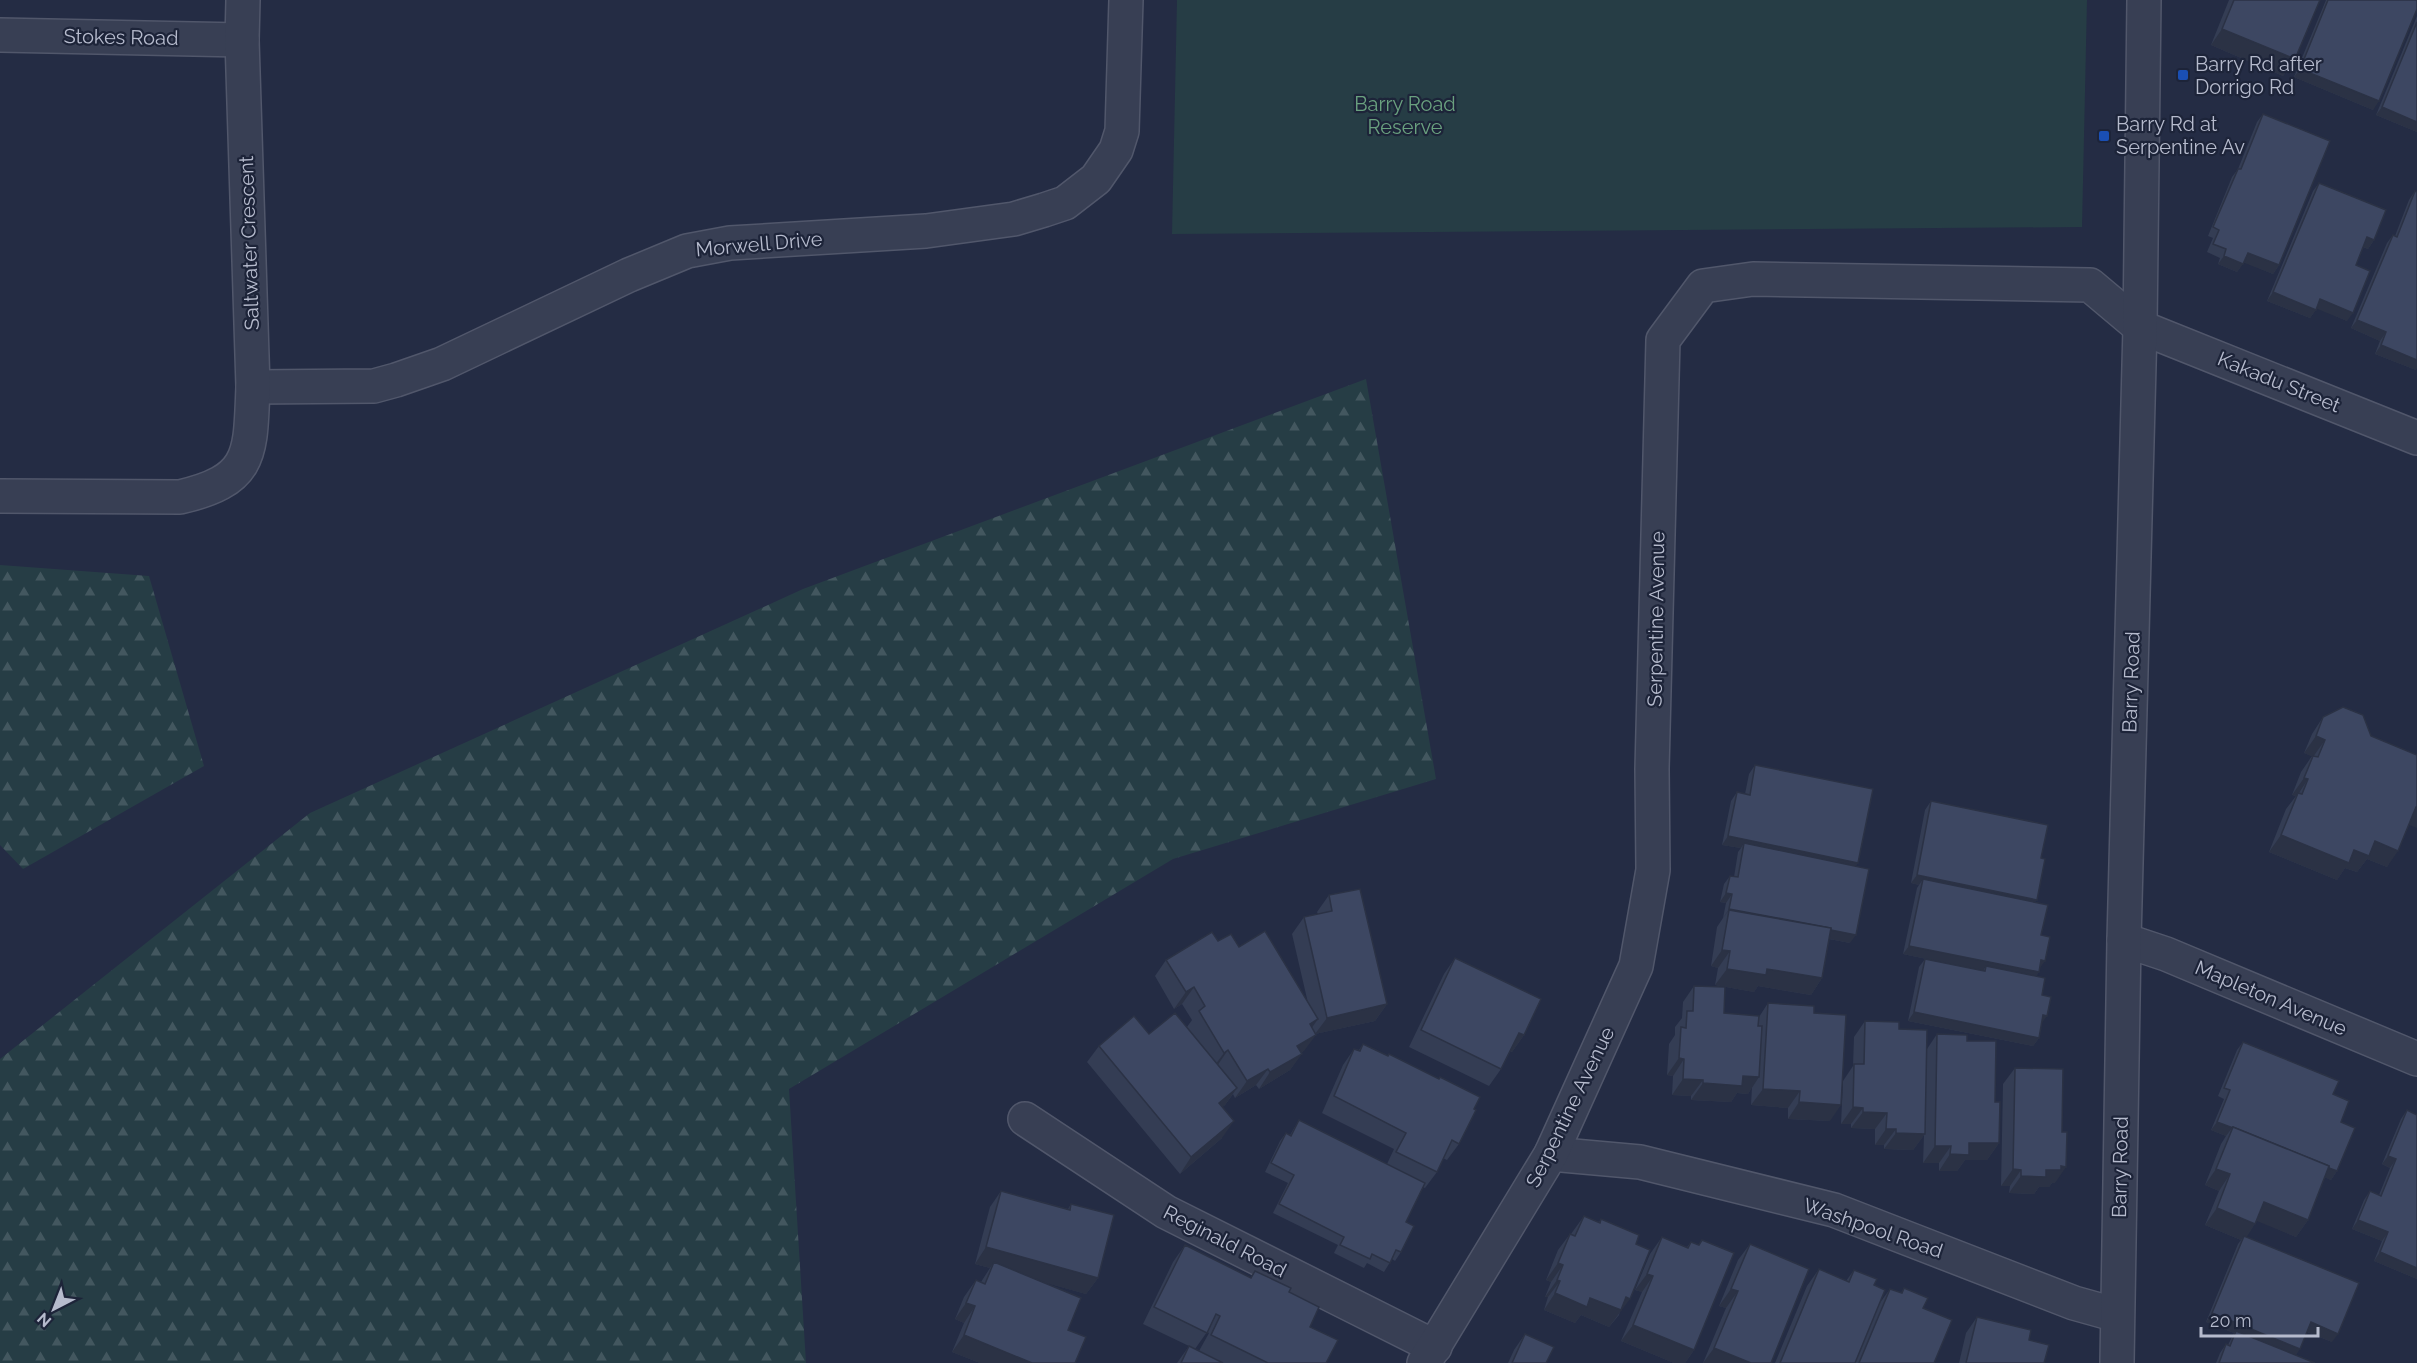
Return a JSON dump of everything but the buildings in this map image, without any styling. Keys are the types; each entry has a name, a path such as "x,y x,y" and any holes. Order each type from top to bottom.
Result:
{"street":[{"name":"Saltwater Crescent","path":"0,496 180,497 207,491 228,479 244,461 251,437 253,387 242,40 243,0"},
{"name":"Morwell Drive","path":"253,387 374,386 420,373 687,250 730,243 926,231 1014,219 1065,203 1096,179 1116,150 1122,131 1126,0"},
{"name":"Barry Road","path":"2117,1363 2124,940 2140,327 2144,0"},
{"name":"Stokes Road","path":"0,35 242,40"},
{"name":"Serpentine Avenue","path":"1430,1355 1551,1154 1636,966 1653,870 1652,769 1663,340 1703,286 1753,279 2090,285 2140,327"},
{"name":"Kakadu Street","path":"2140,327 2417,438"},
{"name":"Mapleton Avenue","path":"2124,940 2166,954 2417,1059"},
{"name":"Reginald Road","path":"1025,1119 1166,1212 1430,1355"},
{"name":"Washpool Road","path":"1551,1154 1640,1162 1834,1210 2074,1303 2117,1316"}],"green space":[{"name":"Barry Road Reserve","path":"1177,0 2087,0 2082,227 1172,234"},
{"path":"1366,379 1436,779 1173,859 789,1089 806,1363 0,1363 0,1059 310,813 803,589"},
{"path":"0,565 149,576 204,766 23,869 0,845"}],"place":[{"name":"Barry Rd after Dorrigo Rd","path":"2183,75"},
{"name":"Barry Rd at Serpentine Av","path":"2104,136"}]}
